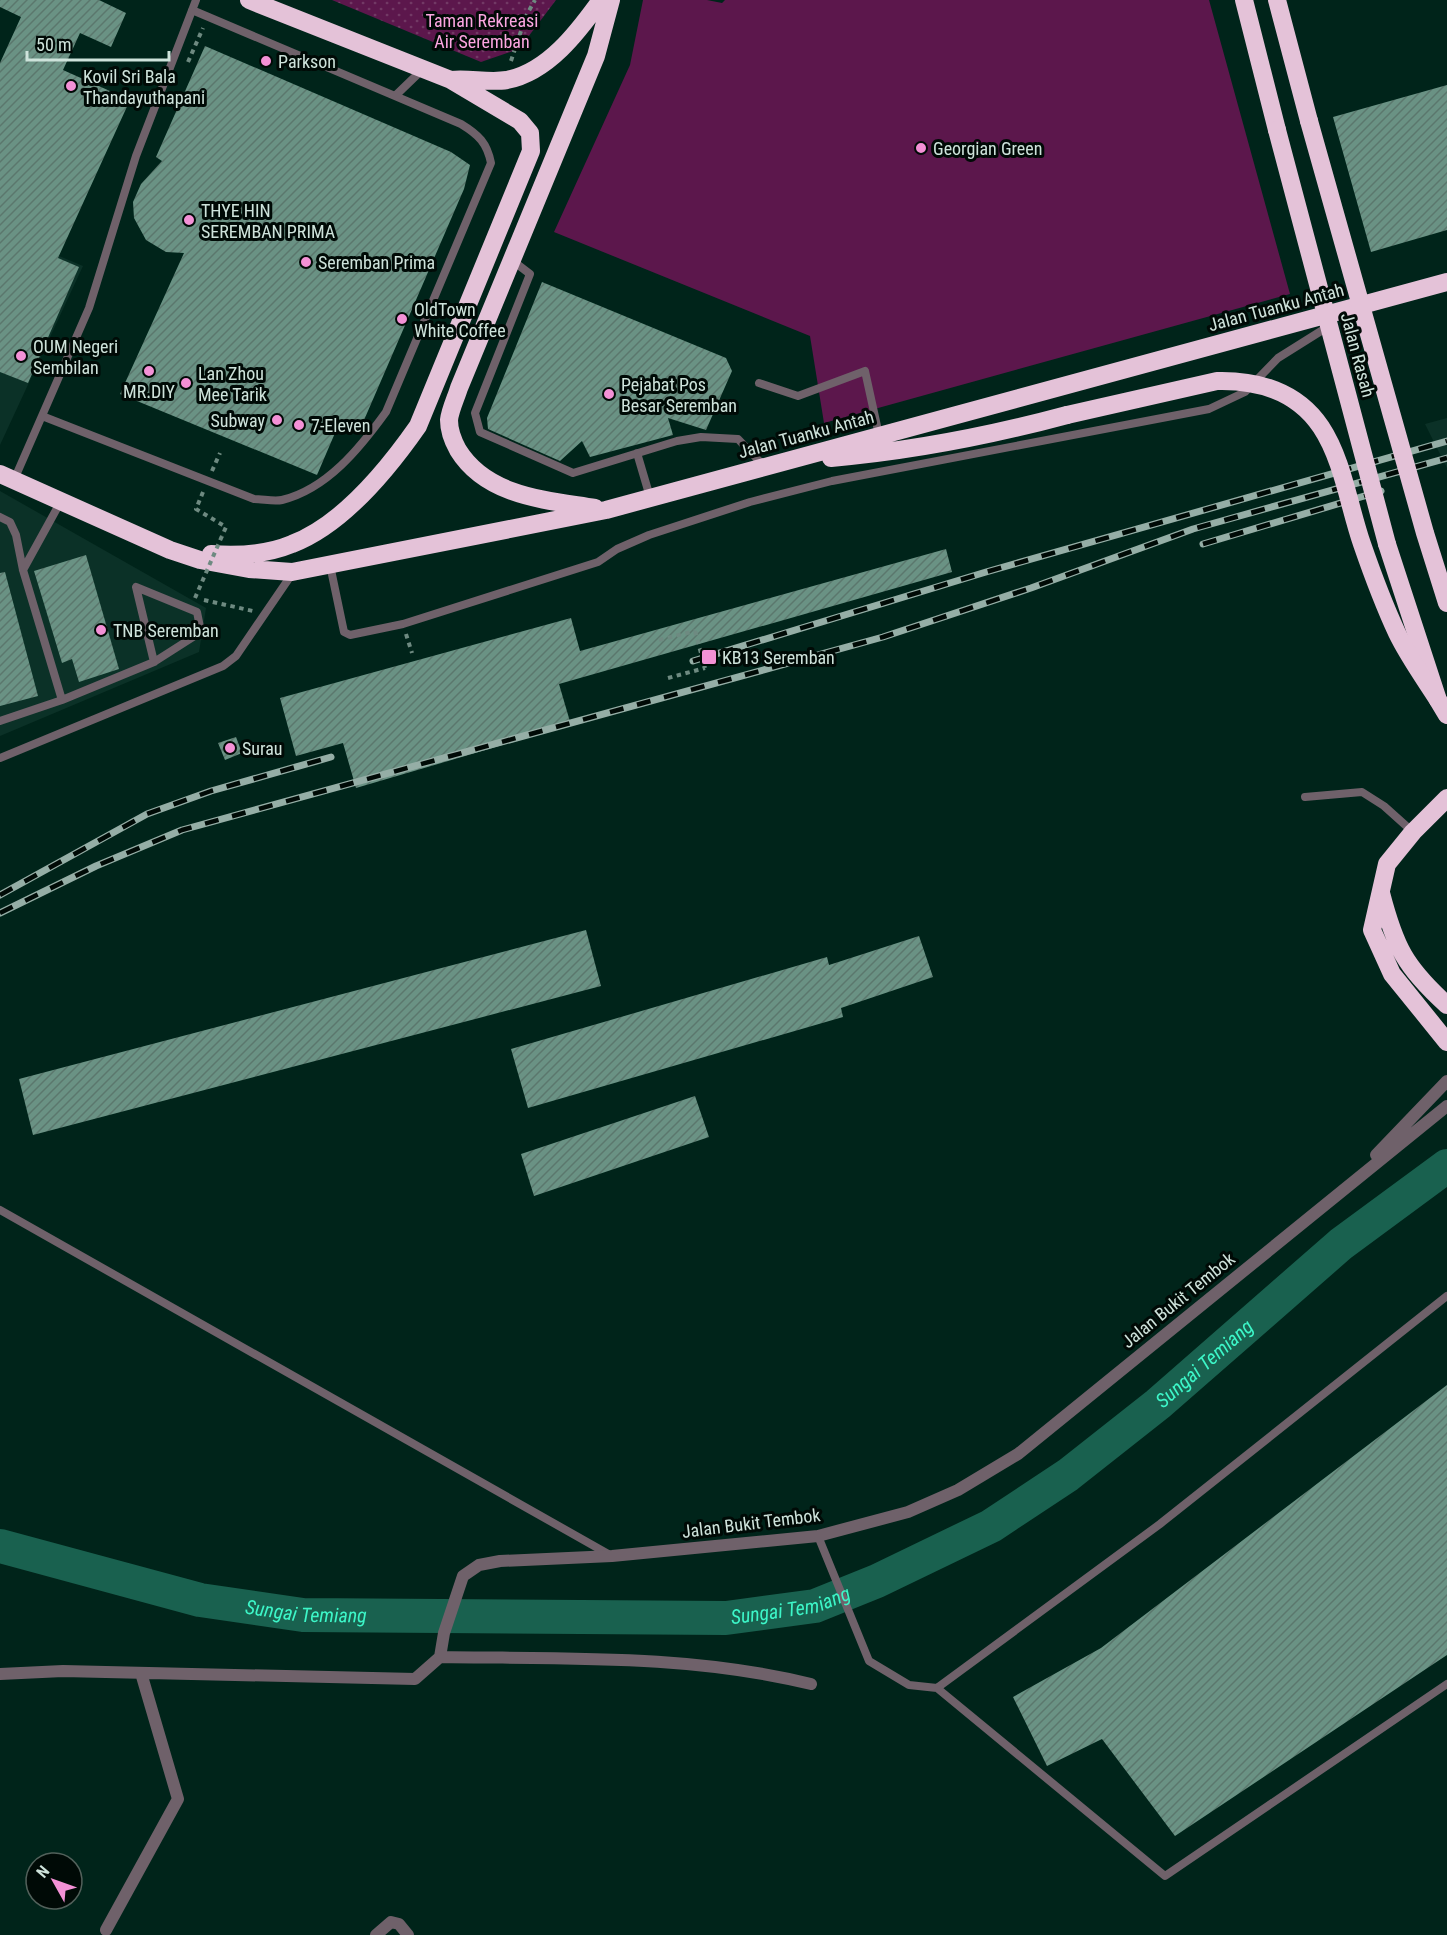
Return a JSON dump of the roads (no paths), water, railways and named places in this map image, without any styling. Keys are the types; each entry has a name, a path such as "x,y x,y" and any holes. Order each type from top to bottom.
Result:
{"highway":[{"path":"7,477 170,550 214,554 252,554 292,544 323,527 391,465 418,426 531,151 530,133 520,121 451,80 249,0"},
{"path":"451,80 505,80 541,65 563,47 602,0"},
{"path":"606,510 532,498 495,485 476,473 452,439 449,419 459,388 596,56 611,0"},
{"name":"Jalan Rasah","path":"1244,0 1386,544 1442,707"},
{"name":"Jalan Rasah","path":"1276,0 1425,533 1447,603"},
{"name":"Jalan Tuanku Antah","path":"170,550 200,560 249,569 292,572 606,510 1447,282"},
{"path":"774,465 873,454 985,437 1068,415 1217,381 1238,380 1265,385 1285,394 1321,427 1335,460 1362,546 1398,634 1442,707"},
{"path":"1447,798 1413,832 1387,864 1379,889 1372,930 1392,974 1447,1042"},
{"path":"1379,889 1392,936 1418,978 1447,1005"}],"street":[{"name":"Jalan Bukit Tembok","path":"1345,1189 1447,1081"},
{"name":"Jalan Bukit Tembok","path":"440,1657 454,1599 464,1576 479,1565 500,1561 612,1556 818,1536 908,1512 958,1490 1018,1454 1447,1106"},
{"path":"0,1674 63,1671 415,1678 440,1657 676,1661 758,1671 811,1684"},
{"path":"106,1930 178,1799 141,1673"},
{"path":"376,1935 391,1922 399,1924 408,1935"}],"lane":[{"path":"7,477 42,416 89,309 136,156 196,0"},
{"path":"42,416 254,499 279,501 301,494 319,483 364,442 386,412 491,163 488,146 476,133 192,10"},
{"path":"395,96 424,68"},
{"path":"513,261 530,274 475,413 480,432 573,473 637,453 701,437 738,439 774,465"},
{"path":"330,565 344,632 350,635 404,624 598,562 617,549 649,535 750,502 855,477 1209,408 1245,392 1278,358 1340,320 1381,300"},
{"path":"759,383 798,396 864,371 879,436"},
{"path":"637,453 650,497"},
{"path":"23,570 61,501"},
{"path":"0,517 10,522 16,535 23,570 62,700"},
{"path":"0,758 223,666 236,656 292,572"},
{"path":"0,721 62,700 154,662 201,632 197,612 136,587 154,662"},
{"path":"1305,797 1362,792 1384,806 1413,832"},
{"path":"0,1210 612,1556"},
{"path":"937,1688 1160,1524 1447,1296"},
{"path":"818,1536 869,1661 909,1685 937,1688 1165,1876 1447,1684"}],"waterway":[{"name":"Sungai Temiang","path":"0,1546 200,1600 303,1615 726,1618 815,1606 877,1581 991,1526 1068,1475 1158,1404 1341,1244 1447,1166"}],"railway":[{"path":"693,661 986,572 1447,441"},
{"path":"0,913 96,866 182,830 883,637 1031,588 1193,529 1447,458"},
{"path":"1203,544 1381,491"},
{"path":"0,895 147,814 211,791 331,757"}],"place":[{"name":"Parkson","path":"266,61"},
{"name":"Kovil Sri Bala Thandayuthapani","path":"71,86"},
{"name":"Georgian Green","path":"921,148"},
{"name":"THYE HIN SEREMBAN PRIMA","path":"189,220"},
{"name":"Seremban Prima","path":"306,262"},
{"name":"OldTown White Coffee","path":"402,319"},
{"name":"OUM Negeri Sembilan","path":"21,356"},
{"name":"MR.DIY","path":"149,371"},
{"name":"Lan Zhou Mee Tarik","path":"186,383"},
{"name":"Pejabat Pos Besar Seremban","path":"609,394"},
{"name":"Subway","path":"277,420"},
{"name":"7-Eleven","path":"299,425"},
{"name":"TNB Seremban","path":"101,630"},
{"name":"KB13 Seremban","path":"709,657"},
{"name":"Surau","path":"230,748"}],"park label":[{"name":"Taman Rekreasi Air Seremban","path":"482,30"}]}
